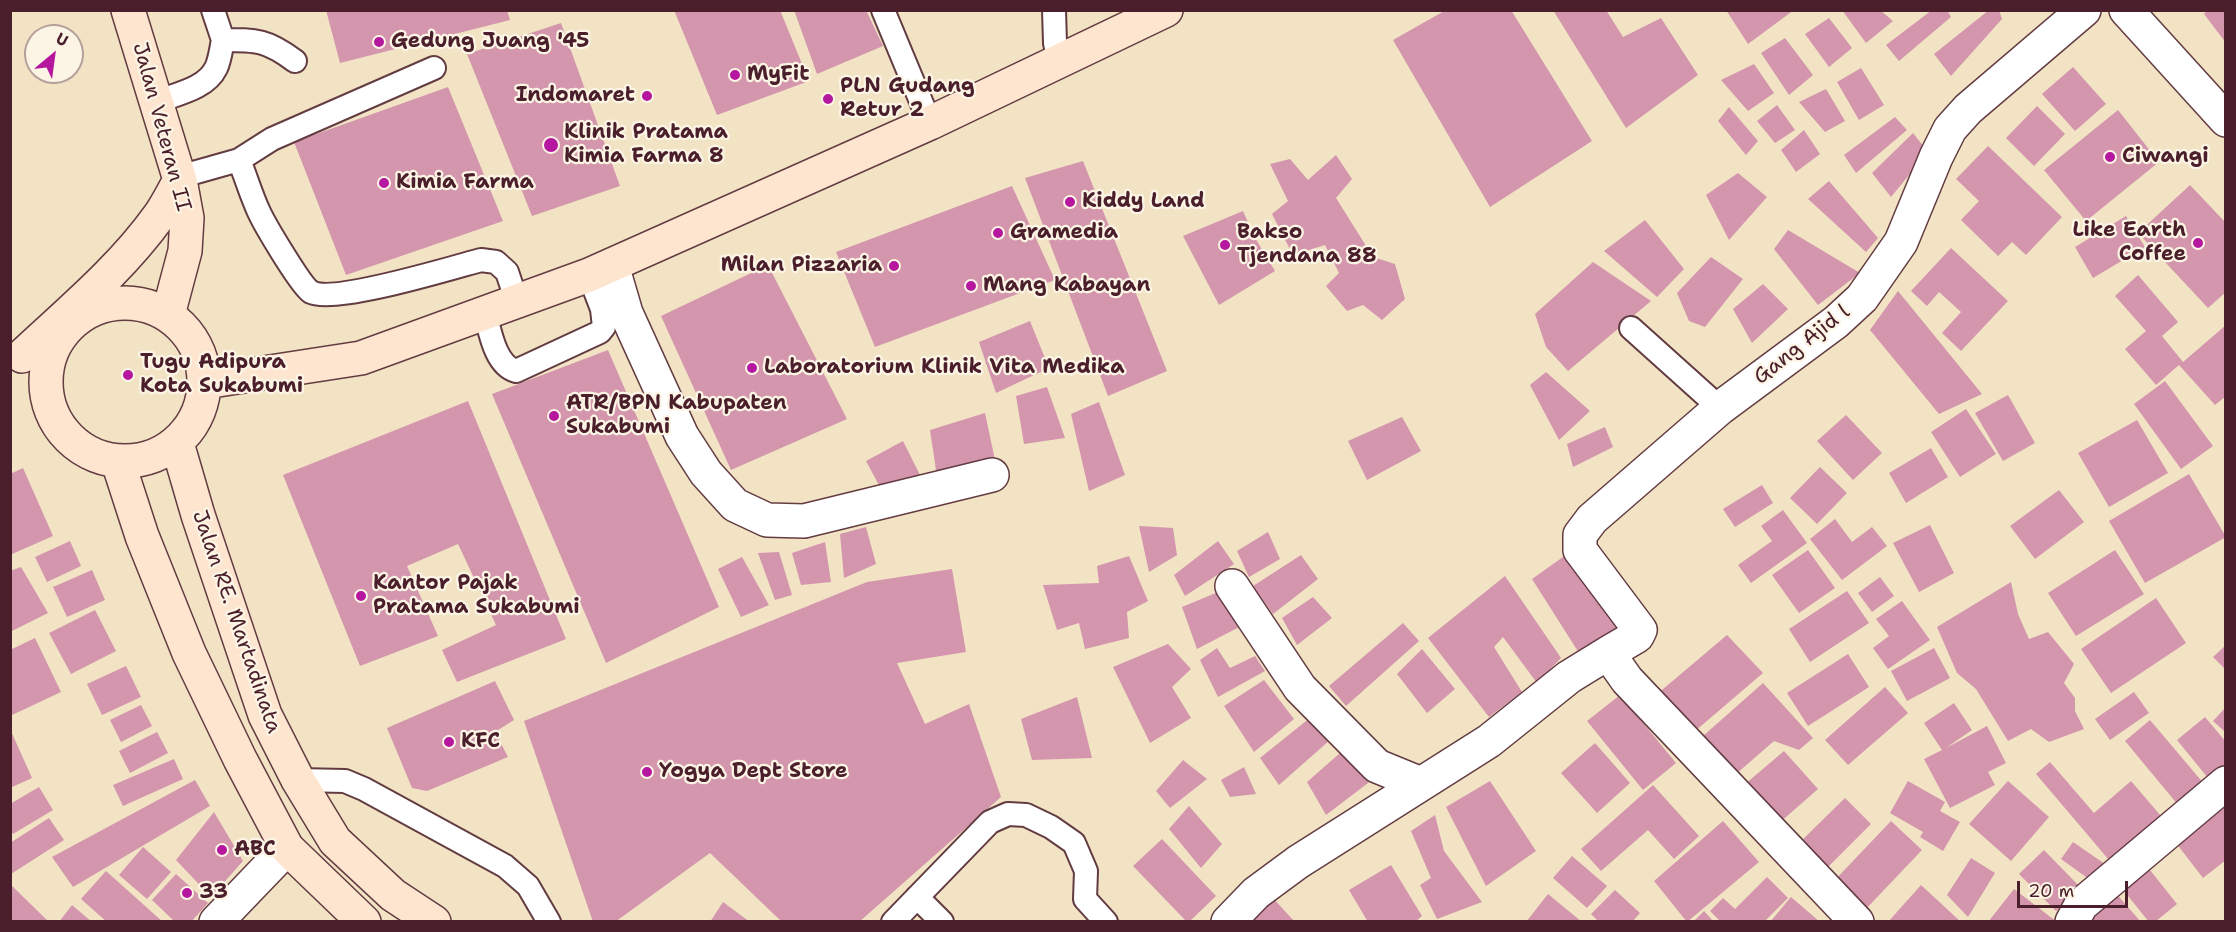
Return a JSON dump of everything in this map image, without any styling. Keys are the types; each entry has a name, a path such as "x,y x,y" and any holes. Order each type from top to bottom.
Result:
{"main road":[{"name":"Jalan Veteran II","path":"128,10 180,180 187,218 185,251 168,315"},
{"path":"205,382 361,358 600,270 930,123 1166,10"},
{"path":"28,355 136,245 160,215 180,180"},
{"path":"115,303 142,304 168,315 195,344 205,382 202,405 192,426 177,443 160,455 140,461 118,462 82,450 56,423 44,387 28,355 88,310 115,303"},
{"name":"Jalan RE. Martadinata","path":"177,443 198,515 265,715 298,780 335,841 393,896 434,921"},
{"name":"Jalan RE. Martadinata","path":"118,462 142,536 189,653 240,759 287,848 364,921"}],"street":[{"name":"Gang Ajid l","path":"1608,653 1637,636 1640,630 1580,550 1580,535 1592,519 1720,408 1836,322 1862,298 1901,242 1950,129 1968,109 2084,10"},
{"path":"2126,10 2226,120"},
{"path":"600,270 626,313 682,436 706,473 735,505 767,520 804,521 992,475"},
{"path":"1232,586 1300,688 1377,766 1421,784"},
{"path":"1228,921 1256,893 1298,862 1489,741 1569,677 1608,653 1627,680 1857,921"},
{"path":"2072,921 2081,905 2226,783"},
{"path":"216,921 287,848"}],"lane":[{"path":"156,102 197,87 210,78 218,66 223,40 213,10"},
{"path":"883,10 930,123"},
{"path":"1054,10 1055,44 1059,62"},
{"path":"223,40 248,40 273,45 295,61"},
{"path":"180,180 239,160 272,139 435,68"},
{"path":"239,160 259,213 309,291 322,295 352,292 481,260 496,262 507,272 517,302"},
{"path":"485,313 498,354 510,370 516,372 600,332 604,327 600,270"},
{"path":"1631,327 1720,408"},
{"path":"298,780 345,781 364,789 505,866 528,886 549,921"},
{"path":"893,921 990,822 1008,814 1026,815 1051,827 1074,843 1086,871 1085,899 1107,921"},
{"path":"917,897 942,921"}],"building":[{"name":"Gedung Juang '45","path":"326,10 507,10 510,20 340,63"},
{"path":"674,10 780,10 809,81 717,115"},
{"path":"794,10 866,10 883,46 817,74"},
{"path":"1446,10 1511,10 1592,141 1490,207 1393,40"},
{"path":"1553,10 1606,10 1623,37 1661,18 1698,75 1626,128"},
{"path":"1726,10 1794,10 1748,44"},
{"path":"1842,10 1880,10 1893,21 1866,43"},
{"path":"1932,10 1947,10 1951,17 1899,61 1886,45"},
{"path":"1989,10 1999,10 2002,19 1951,76 1934,54"},
{"path":"2208,10 2226,10 2226,43 2204,14"},
{"path":"1829,18 1852,48 1829,67 1805,34"},
{"path":"561,23 620,186 532,216 467,54"},
{"path":"1785,38 1813,75 1789,95 1761,53"},
{"path":"1754,64 1774,93 1748,111 1721,80"},
{"path":"2073,67 2106,104 2075,131 2042,94"},
{"path":"1861,68 1884,105 1859,120 1837,82"},
{"path":"448,87 503,221 346,275 294,142"},
{"path":"1826,89 1845,121 1825,132 1799,102"},
{"path":"1777,105 1795,130 1775,143 1757,121"},
{"path":"2037,106 2065,134 2034,166 2006,138"},
{"path":"1729,107 1758,141 1746,155 1718,121"},
{"path":"2118,110 2159,162 2086,221 2044,170"},
{"path":"1895,117 1907,130 1856,173 1844,155"},
{"path":"1804,130 1820,154 1796,172 1781,150"},
{"path":"1913,133 1928,152 1891,197 1872,173"},
{"path":"1988,146 2062,217 2026,255 2012,242 1998,256 1961,220 1979,201 1956,179"},
{"path":"1336,155 1352,179 1336,198 1373,257 1395,264 1405,299 1382,320 1363,305 1347,311 1326,286 1339,273 1325,245 1293,255 1272,214 1288,201 1270,164 1290,159 1308,180"},
{"path":"1083,161 1167,371 1108,396 1025,178"},
{"path":"1738,173 1767,197 1729,240 1706,195"},
{"path":"1829,181 1878,238 1866,252 1808,199"},
{"path":"2190,185 2226,223 2226,292 2208,308 2138,233"},
{"path":"1012,186 1055,280 875,347 836,252"},
{"path":"1243,211 1254,236 1275,271 1219,305 1183,236"},
{"path":"2126,216 2145,247 2093,278 2075,247"},
{"path":"1645,220 1684,269 1657,297 1604,251"},
{"path":"1788,230 1860,273 1818,305 1774,249"},
{"path":"1951,248 2008,301 1961,351 1942,333 1961,312 1939,292 1927,306 1911,291"},
{"path":"1711,257 1743,279 1705,327 1689,321 1677,293"},
{"path":"1593,262 1651,301 1568,371 1546,347 1535,314"},
{"name":"Laboratorium Klinik Vita Medika","path":"768,265 847,419 731,470 661,316"},
{"path":"2138,275 2178,322 2162,336 2183,362 2226,325 2226,396 2215,405 2179,365 2156,385 2125,349 2146,331 2115,296"},
{"path":"1763,284 1788,309 1752,343 1733,309"},
{"path":"1898,291 1982,394 1939,414 1870,330"},
{"path":"1030,321 1049,368 996,393 979,342"},
{"path":"608,350 719,607 606,663 492,394"},
{"path":"1546,372 1590,411 1559,440 1530,385"},
{"path":"2165,381 2213,446 2181,469 2134,404"},
{"path":"1047,387 1065,438 1024,444 1016,396"},
{"path":"2008,395 2035,443 2003,461 1975,413"},
{"path":"468,401 566,639 457,682 442,650 496,625 458,544 407,566 438,636 360,666 283,475"},
{"path":"1099,402 1125,475 1089,491 1071,414"},
{"path":"1966,409 1996,454 1960,477 1931,432"},
{"path":"985,413 995,460 937,477 930,430"},
{"path":"1846,415 1882,453 1853,480 1817,441"},
{"path":"1402,417 1421,451 1367,480 1348,441"},
{"path":"2137,420 2168,473 2109,507 2078,453"},
{"path":"1605,427 1613,447 1573,467 1567,444"},
{"path":"903,441 921,477 881,489 866,461"},
{"path":"1931,448 1948,477 1906,503 1889,473"},
{"path":"1820,467 1847,493 1817,524 1790,498"},
{"path":"23,468 53,536 10,555 10,474"},
{"path":"2189,474 2226,537 2145,583 2109,521"},
{"path":"1762,485 1773,503 1735,527 1723,509"},
{"path":"2059,490 2084,522 2035,559 2010,526"},
{"path":"1783,510 1807,543 1751,583 1738,565 1772,541 1761,526"},
{"path":"1835,519 1852,542 1872,527 1887,546 1842,580 1810,539"},
{"path":"1930,525 1954,573 1919,592 1893,543"},
{"path":"1139,526 1173,528 1177,555 1149,572"},
{"path":"866,527 876,564 844,578 840,534"},
{"path":"1268,532 1280,559 1249,577 1237,551"},
{"path":"70,541 81,566 47,582 35,557"},
{"path":"1218,541 1234,564 1185,596 1174,575"},
{"path":"825,542 831,582 801,585 792,553"},
{"path":"1808,550 1835,588 1799,613 1772,575"},
{"path":"2115,550 2144,594 2076,636 2048,593"},
{"path":"779,552 792,595 775,600 758,553"},
{"path":"1570,552 1622,629 1579,653 1532,579"},
{"path":"1301,555 1318,579 1273,614 1253,586"},
{"path":"1129,556 1148,601 1127,612 1129,638 1085,649 1079,623 1057,630 1043,585 1099,583 1097,566"},
{"path":"742,557 769,605 741,617 718,569"},
{"path":"21,567 48,613 10,632 10,571"},
{"path":"952,569 966,652 897,663 925,724 969,704 1001,797 859,922 782,922 710,853 615,922 593,922 524,721 867,582"},
{"path":"92,570 105,600 67,617 53,587"},
{"path":"1505,576 1561,658 1537,683 1503,637 1494,647 1522,692 1489,717 1428,638"},
{"path":"1880,577 1894,596 1872,612 1858,593"},
{"path":"2011,582 2018,614 2029,639 2048,632 2074,664 2064,683 2075,698 2075,711 2084,729 2049,742 2031,729 2008,741 1976,689 1957,673 1937,627"},
{"path":"1223,590 1247,623 1197,649 1182,607"},
{"path":"1847,591 1869,623 1810,662 1789,629"},
{"path":"1313,597 1332,618 1297,645 1282,618"},
{"path":"2156,598 2186,643 2111,693 2081,649"},
{"path":"1902,601 1930,640 1888,669 1873,648 1889,636 1876,619"},
{"path":"95,610 116,651 71,674 49,633"},
{"path":"1403,623 1419,641 1346,706 1329,686"},
{"path":"1727,635 1763,673 1694,732 1656,695"},
{"path":"35,638 61,692 10,716 10,650"},
{"path":"1168,644 1191,669 1172,687 1191,718 1150,743 1113,667"},
{"path":"2226,645 2226,670 2213,657"},
{"path":"1217,648 1230,668 1255,656 1265,671 1218,697 1200,660"},
{"path":"1934,648 1950,678 1907,701 1891,671"},
{"path":"1422,649 1455,689 1427,713 1397,674"},
{"path":"1848,654 1869,687 1808,726 1787,693"},
{"path":"126,666 141,697 102,715 87,684"},
{"path":"1264,680 1294,719 1254,752 1224,706"},
{"path":"495,681 514,720 495,732 508,757 427,791 412,788 387,728"},
{"path":"1763,683 1813,738 1799,750 1774,741 1728,781 1694,744"},
{"path":"1885,687 1908,713 1848,765 1825,740"},
{"path":"2134,692 2149,713 2110,740 2095,719"},
{"path":"1620,695 1676,763 1643,790 1587,721"},
{"path":"1077,697 1092,758 1032,760 1021,719"},
{"path":"1954,703 1972,730 1946,748 1987,726 2006,763 1988,772 1995,785 1950,808 1924,759 1942,750 1924,723"},
{"path":"141,705 152,726 121,742 110,720"},
{"path":"2226,707 2226,733 2213,721"},
{"path":"1311,717 1330,740 1279,785 1260,758"},
{"path":"2205,717 2226,742 2226,764 2208,778 2177,740"},
{"path":"2150,720 2205,785 2179,806 2125,741"},
{"path":"10,729 32,778 10,788"},
{"path":"157,732 168,753 130,773 119,751"},
{"path":"1595,743 1630,783 1597,813 1561,773"},
{"path":"1348,746 1372,780 1326,815 1307,782"},
{"path":"1784,751 1818,789 1778,824 1744,785"},
{"path":"174,759 183,779 123,806 113,785"},
{"path":"1183,760 1207,779 1170,808 1156,791"},
{"path":"2050,762 2094,813 2131,781 2161,816 2109,860 2036,774"},
{"path":"1244,767 1256,794 1230,797 1221,780"},
{"path":"195,780 210,806 73,887 52,857"},
{"path":"1490,781 1536,851 1486,886 1446,807"},
{"path":"1908,781 1945,802 1940,811 1960,822 1943,851 1920,837 1923,832 1890,813"},
{"path":"2008,781 2049,817 2011,861 1969,824"},
{"path":"1653,785 1699,836 1674,859 1648,830 1601,871 1581,849"},
{"path":"39,787 53,810 13,834 10,829 10,804"},
{"path":"1845,798 1871,824 1823,872 1796,846"},
{"path":"2226,804 2226,860 2203,878 2176,843"},
{"path":"1189,806 1222,844 1201,868 1169,829"},
{"path":"214,812 243,861 211,897 176,860"},
{"path":"1435,815 1444,851 1482,902 1437,919 1420,885 1431,878 1411,831"},
{"path":"49,818 64,840 11,874 10,843"},
{"path":"1723,821 1759,862 1687,922 1654,881"},
{"path":"1891,821 1922,850 1864,911 1833,882"},
{"path":"1162,839 1216,896 1189,922 1133,866"},
{"path":"2073,842 2105,864 2093,882 2061,859"},
{"path":"143,847 171,872 147,899 119,875"},
{"path":"2044,850 2080,887 2056,911 2019,874"},
{"path":"1572,856 1607,886 1587,908 1553,878"},
{"path":"1971,858 1995,873 1968,917 1947,895"},
{"path":"1391,865 1422,916 1415,922 1368,922 1349,890"},
{"path":"2146,865 2177,904 2155,922 2149,922 2120,886"},
{"path":"106,871 163,922 107,922 81,899"},
{"path":"176,874 208,903 191,922 175,922 152,900"},
{"path":"1767,877 1788,898 1764,922 1721,922 1710,911 1723,898 1735,909"},
{"path":"10,884 49,922 10,922"},
{"path":"1921,885 1961,922 1888,922"},
{"path":"2014,889 2057,922 1988,922"},
{"path":"1615,890 1640,913 1632,922 1599,922 1591,914"},
{"path":"2114,891 2141,922 2082,922"},
{"path":"1548,894 1582,922 1526,922"},
{"path":"1271,896 1295,922 1244,922"},
{"path":"1791,897 1820,922 1770,922"},
{"path":"723,902 750,922 710,922"},
{"path":"72,905 92,922 59,922"},
{"path":"1704,911 1714,922 1693,922"}],"place":[{"name":"Gedung Juang '45","path":"379,42"},
{"name":"MyFit","path":"735,75"},
{"name":"Indomaret","path":"647,96"},
{"name":"PLN Gudang Retur 2","path":"828,99"},
{"name":"Klinik Pratama Kimia Farma 8","path":"551,145"},
{"name":"Ciwangi","path":"2110,157"},
{"name":"Kimia Farma","path":"384,183"},
{"name":"Kiddy Land","path":"1070,202"},
{"name":"Gramedia","path":"998,233"},
{"name":"Like Earth Coffee","path":"2198,243"},
{"name":"Bakso Tjendana 88","path":"1225,245"},
{"name":"Milan Pizzaria","path":"894,266"},
{"name":"Mang Kabayan","path":"971,286"},
{"name":"Laboratorium Klinik Vita Medika","path":"752,368"},
{"name":"Tugu Adipura Kota Sukabumi","path":"128,375"},
{"name":"ATR/BPN Kabupaten Sukabumi","path":"554,416"},
{"name":"Kantor Pajak Pratama Sukabumi","path":"361,596"},
{"name":"KFC","path":"449,742"},
{"name":"Yogya Dept Store","path":"647,772"},
{"name":"ABC","path":"222,850"},
{"name":"33","path":"187,893"}]}
